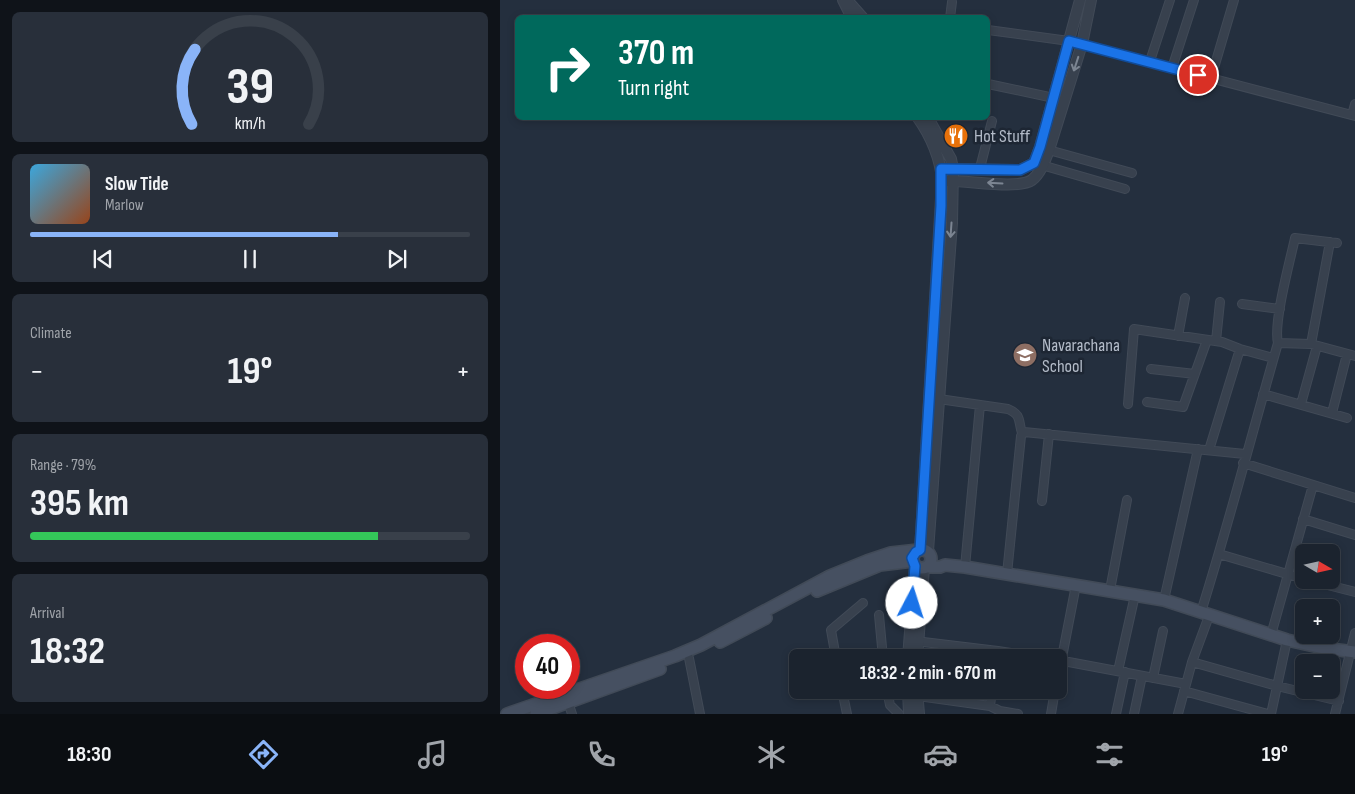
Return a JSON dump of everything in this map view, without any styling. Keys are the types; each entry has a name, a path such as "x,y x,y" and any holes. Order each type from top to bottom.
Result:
{"main road":[{"path":"580,693 685,657 701,645 783,605 830,576 891,553 922,559 940,567 945,565 965,567 1164,600 1287,640 1323,648 1353,651"},
{"path":"507,714 562,699"},
{"path":"536,714 564,699"}],"street":[{"path":"843,0 850,15"},
{"path":"847,0 860,15"},
{"path":"1045,148 1054,98 1080,0"},
{"path":"942,181 1024,184 1032,180 1082,44 1091,0"},
{"path":"1150,61 1170,0"},
{"path":"1172,68 1194,0"},
{"path":"1211,78 1234,0"},
{"path":"950,15 952,2"},
{"path":"990,30 1082,44 1354,116 1355,104"},
{"path":"990,84 1054,98"},
{"path":"911,649 939,399 937,350 942,181 938,157 919,120"},
{"path":"922,559 937,350 953,181 951,159 929,120"},
{"path":"980,168 992,121"},
{"path":"1045,148 1132,173"},
{"path":"941,169 1020,170 1038,165 1125,189"},
{"path":"1178,714 1245,454 1278,343 1276,338 1280,309 1295,238 1334,242 1301,404"},
{"path":"1178,336 1185,298"},
{"path":"1216,341 1220,302"},
{"path":"1242,304 1280,309"},
{"path":"1128,404 1134,329 1216,341 1273,358"},
{"path":"1148,402 1183,406 1207,340"},
{"path":"1278,343 1314,345 1351,355 1332,413"},
{"path":"1209,450 1240,349"},
{"path":"1151,369 1195,374"},
{"path":"1263,394 1347,418"},
{"path":"939,399 1008,409 1016,412 1019,418 1022,434 1008,574"},
{"path":"965,567 980,405"},
{"path":"1022,434 1027,432 1245,454"},
{"path":"1042,501 1049,434"},
{"path":"1164,600 1198,449"},
{"path":"1243,463 1355,498"},
{"path":"1271,635 1313,485"},
{"path":"1110,590 1127,500"},
{"path":"1303,519 1355,535"},
{"path":"1219,554 1295,577"},
{"path":"1061,649 1076,585"},
{"path":"1340,588 1355,592"},
{"path":"1116,714 1135,595"},
{"path":"834,649 831,630 863,603"},
{"path":"879,615 882,649"},
{"path":"1153,678 1163,631"},
{"path":"1335,714 1353,651 1355,633"},
{"path":"1067,661 1153,678 1269,714 1287,640"},
{"path":"913,641 965,649"},
{"path":"913,641 915,649"},
{"path":"685,657 700,714"},
{"path":"1192,662 1339,701"},
{"path":"1134,714 1142,676"},
{"path":"566,699 572,714"},
{"path":"844,699 847,714"},
{"path":"889,699 890,705 899,714"},
{"path":"908,699 909,714"},
{"path":"918,699 918,714"},
{"path":"951,699 990,706 1000,712 1018,714"},
{"path":"990,706 991,699"},
{"path":"1051,714 1054,699"}],"place":[{"name":"Hot Stuff","path":"956,136"},
{"name":"Navarachana School","path":"1025,355"}],"route":[{"path":"912,603 915,566 912,558 920,550 941,206 941,169 1020,170 1034,163 1069,41 1198,75"}]}
